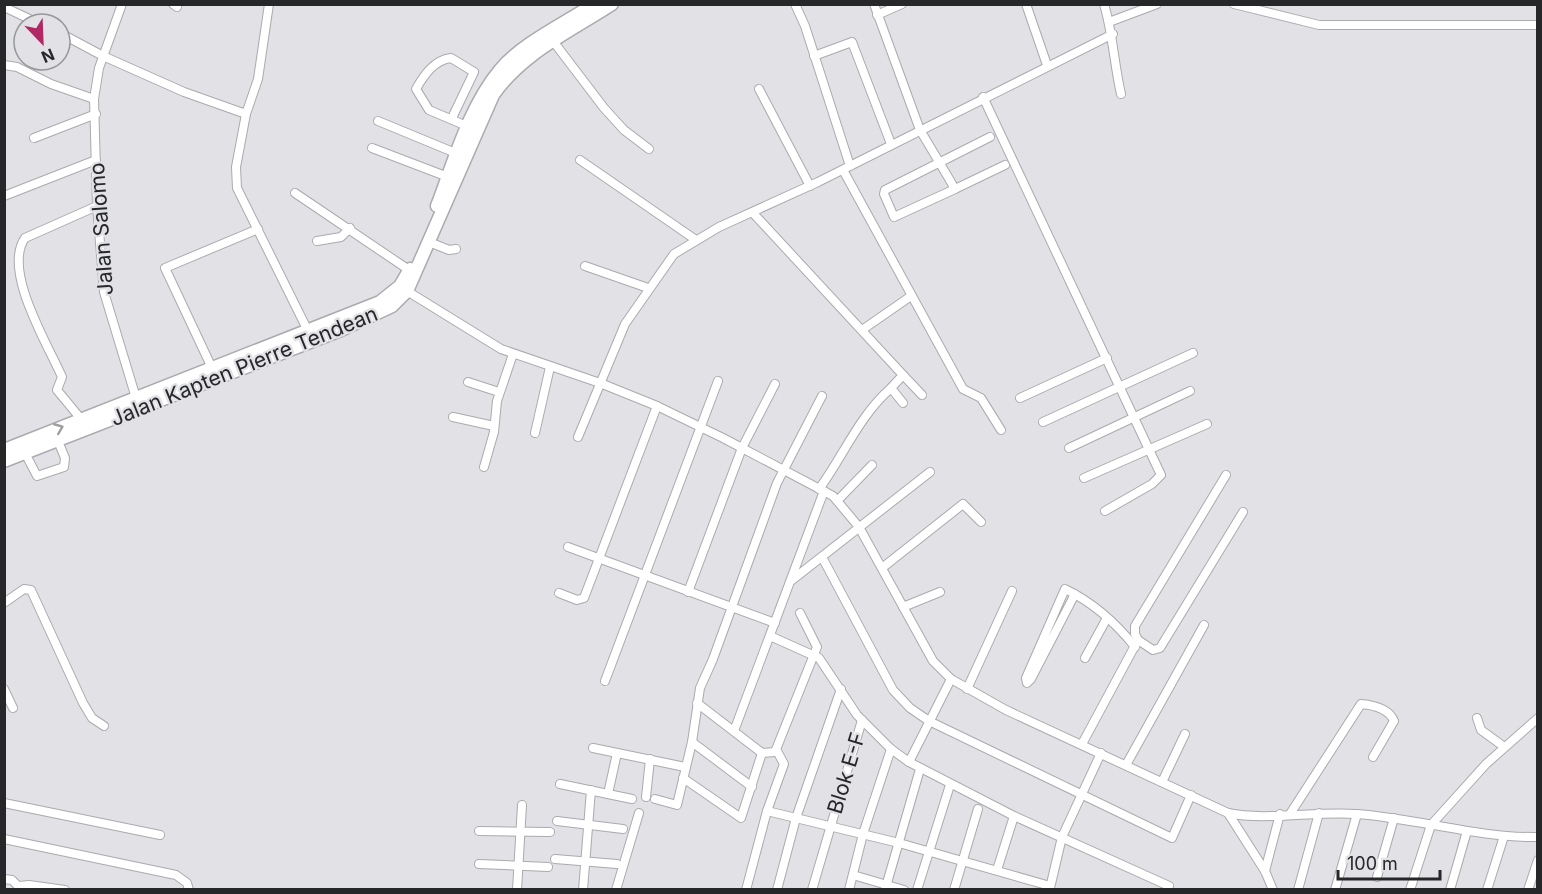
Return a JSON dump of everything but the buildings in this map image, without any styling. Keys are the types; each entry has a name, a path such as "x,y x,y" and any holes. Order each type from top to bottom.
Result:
{"highway":[{"name":"Jalan Kapten Pierre Tendean","path":"4,450 81,419 109,413 392,306 407,291 429,242 446,194 448,177 484,93 501,68 594,4"},
{"name":"Jalan Kapten Pierre Tendean","path":"4,461 58,441 136,398 212,368 259,356 308,331 380,302 400,286 409,270 493,95 516,67 612,4"}],"street":[{"name":"Jalan Salomo","path":"122,4 103,56 94,99 97,206 104,292 136,398"},
{"path":"269,4 258,79 246,114 236,167 237,188 308,331"},
{"path":"795,4 814,56 847,168 911,296 963,389 981,398 1001,430"},
{"path":"874,4 920,130 955,189"},
{"path":"878,15 902,4"},
{"path":"1026,4 1047,65"},
{"path":"1104,4 1113,34 1112,52 1121,94"},
{"path":"1109,22 1157,4"},
{"path":"1234,4 1319,25 1538,25"},
{"path":"579,437 625,324 670,257 696,240 847,168 983,97 1113,34"},
{"path":"72,39 103,56 184,92 246,114"},
{"path":"553,41 604,108 624,130 649,149"},
{"path":"814,56 852,42 891,144"},
{"path":"452,118 474,72 451,58 439,61 426,72 416,89 427,108 469,127"},
{"path":"4,65 17,67 51,84 94,99"},
{"path":"759,89 810,186"},
{"path":"983,97 1161,475 1159,479 1105,511"},
{"path":"34,138 96,114"},
{"path":"378,121 458,154"},
{"path":"990,137 885,190 884,194 893,214 896,217 1005,165"},
{"path":"372,148 448,177"},
{"path":"4,196 96,160"},
{"path":"580,160 696,240"},
{"path":"295,193 409,270"},
{"path":"81,419 57,390 62,377 21,285 20,260 25,238 97,206"},
{"path":"753,213 922,394"},
{"path":"317,241 341,237 350,228"},
{"path":"212,368 165,268 258,229"},
{"path":"429,242 449,250 456,249"},
{"path":"585,266 648,288"},
{"path":"407,291 513,354 600,383 657,406 783,469 838,500 860,526 933,661 951,679 967,689 1228,813 1249,816 1290,813 1357,814 1504,836 1538,837"},
{"path":"862,330 911,296"},
{"path":"1043,422 1193,353"},
{"path":"484,467 499,392 513,354"},
{"path":"1020,398 1107,358"},
{"path":"535,433 550,367"},
{"path":"734,731 792,580 822,490 865,415 903,375"},
{"path":"605,681 718,381"},
{"path":"468,382 499,392"},
{"path":"688,592 742,448 775,384"},
{"path":"891,388 903,403"},
{"path":"1069,448 1190,391"},
{"path":"655,799 677,805 692,742 700,688 783,469 822,396"},
{"path":"559,593 577,600 584,598 657,406"},
{"path":"453,417 494,426"},
{"path":"1084,478 1208,424"},
{"path":"25,453 37,476 64,467 65,458 58,441"},
{"path":"838,500 872,465"},
{"path":"792,580 930,472"},
{"path":"1082,744 1136,644 1135,626 1226,475"},
{"path":"882,568 963,504 981,522"},
{"path":"1075,594 1031,679 1027,682 1026,678 1065,589 1075,594 1107,618 1136,644 1153,650 1160,648 1243,512"},
{"path":"568,547 598,560 775,623"},
{"path":"822,557 893,690 910,708 929,722 1172,838 1191,795"},
{"path":"4,603 24,589 31,590 83,704 92,718 104,726"},
{"path":"967,689 1012,591"},
{"path":"903,607 940,592"},
{"path":"697,703 762,753 771,754 777,751 817,644 800,613"},
{"path":"1085,658 1107,618"},
{"path":"1126,765 1204,625"},
{"path":"770,636 814,655 824,663 862,720 891,749 909,762 1014,816 1169,886"},
{"path":"909,762 951,679"},
{"path":"4,689 13,708"},
{"path":"777,890 796,818 841,689"},
{"path":"1290,813 1361,704 1384,710 1393,717 1394,721 1373,757"},
{"path":"1477,718 1481,730 1503,746"},
{"path":"1410,890 1431,825 1503,746 1538,718"},
{"name":"Blok E-F","path":"812,890 862,720"},
{"path":"1162,782 1185,734"},
{"path":"692,742 752,787"},
{"path":"593,748 685,767"},
{"path":"849,890 863,834 891,749"},
{"path":"746,890 767,811 784,764 777,751"},
{"path":"608,794 617,753"},
{"path":"683,778 741,818 762,753"},
{"path":"767,811 962,860 1050,888 1062,837 1101,753"},
{"path":"646,797 650,759"},
{"path":"886,887 921,769"},
{"path":"560,784 632,799"},
{"path":"917,890 950,785"},
{"path":"583,890 591,790"},
{"path":"4,803 160,835"},
{"path":"517,890 522,805"},
{"path":"954,890 978,809"},
{"path":"616,890 639,813"},
{"path":"1228,813 1265,871 1273,890"},
{"path":"1298,890 1319,813"},
{"path":"1265,871 1280,814"},
{"path":"1335,890 1357,814"},
{"path":"996,870 1014,816"},
{"path":"1377,877 1394,818"},
{"path":"558,821 623,829"},
{"path":"479,831 550,832"},
{"path":"1450,890 1467,831"},
{"path":"1487,890 1504,836"},
{"path":"4,839 176,875 186,883 189,890"},
{"path":"555,859 616,864"},
{"path":"1528,890 1538,860"},
{"path":"479,864 548,867"},
{"path":"853,875 886,887 904,890"},
{"path":"4,879 20,888 34,885 65,890"}]}
